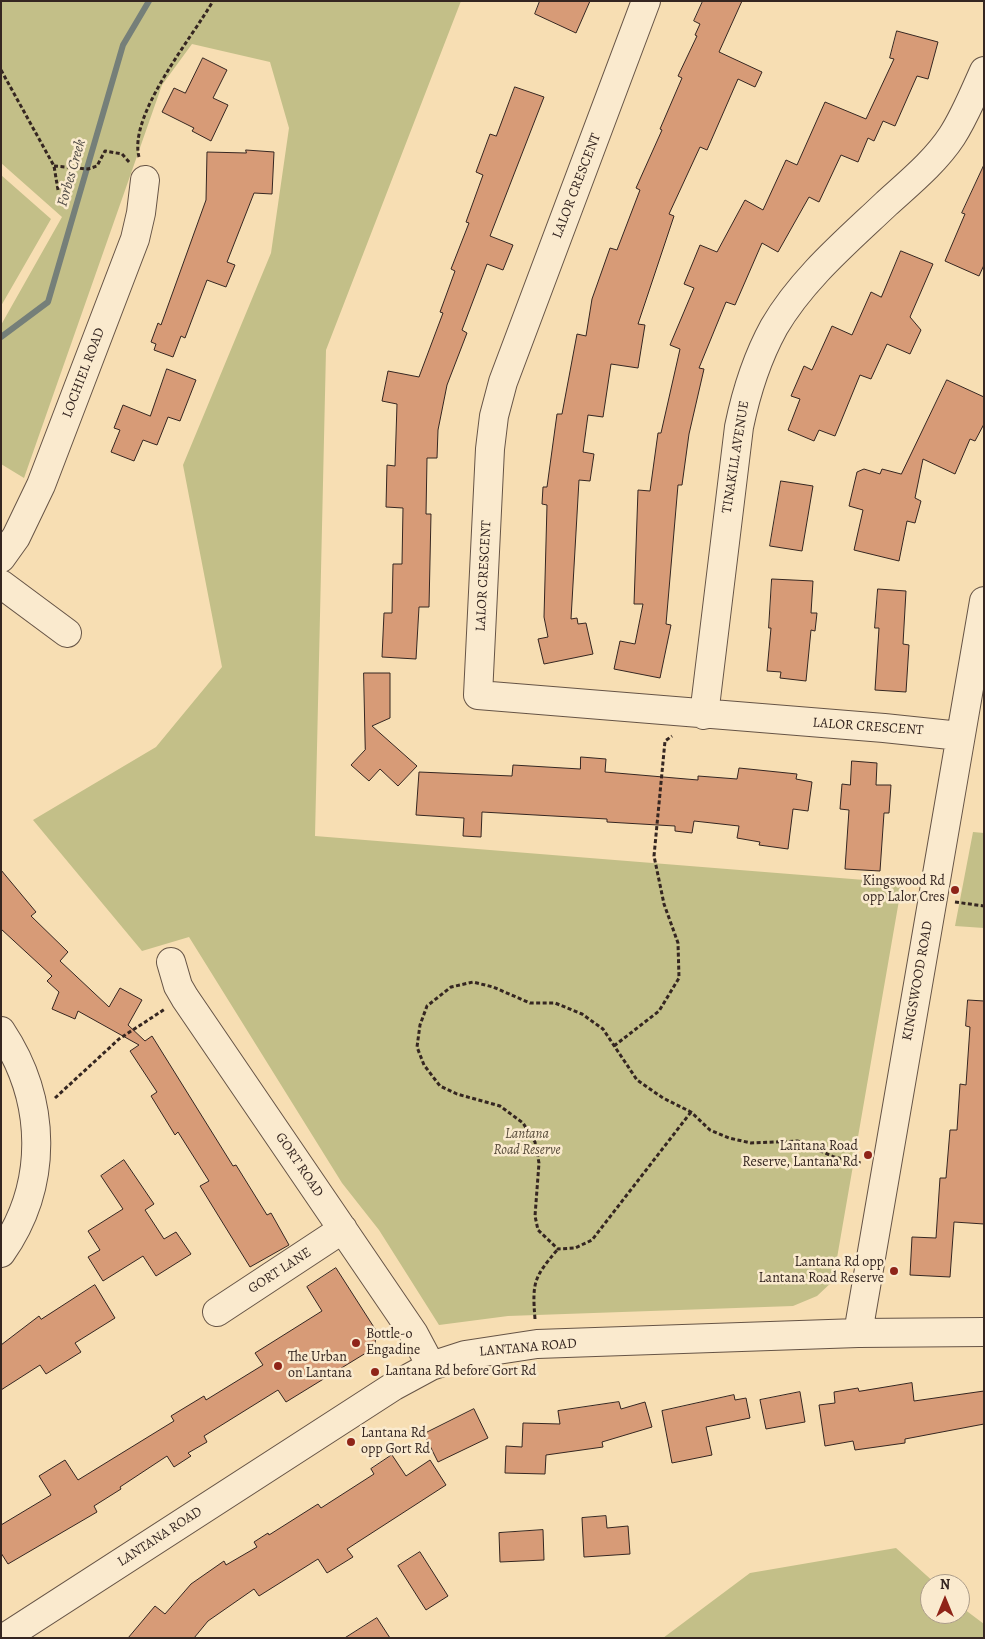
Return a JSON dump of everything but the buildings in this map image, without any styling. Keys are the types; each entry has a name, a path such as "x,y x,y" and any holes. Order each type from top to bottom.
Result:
{"street":[{"name":"LALOR CRESCENT","path":"646,1 503,382 494,416 490,449 478,695 960,736"},
{"name":"TINAKILL AVENUE","path":"704,715 739,427 746,395 759,360 774,328 823,264 931,161 952,136 984,71"},
{"name":"LOCHIEL ROAD","path":"1,558 31,509 135,239 141,213 145,180"},
{"path":"1,584 67,633"},
{"name":"KINGSWOOD ROAD","path":"858,1333 984,601"},
{"name":"GORT ROAD","path":"171,962 178,986 185,998 414,1334 430,1366"},
{"path":"1,1031 18,1062 28,1088 34,1117 36,1160 33,1189 21,1218 1,1253"},
{"name":"GORT LANE","path":"217,1312 343,1229"},
{"name":"LANTANA ROAD","path":"4,1638 324,1431 430,1366 465,1355 537,1344 858,1333 984,1332"}],"path":[{"path":"145,180 136,146 157,87 213,1"},
{"path":"1,70 54,166 58,190"},
{"path":"54,166 88,168 97,166 105,151 122,154"},
{"path":"614,1046 658,1011 679,978 678,943 664,904 654,856 665,741 704,715"},
{"path":"558,1249 538,1230 535,1216 539,1163 535,1142 523,1123 500,1106 457,1094 440,1086 424,1065 417,1047 420,1025 427,1006 451,987 473,982 493,987 530,1003 554,1003 582,1014 603,1029 637,1080 663,1098 691,1112 710,1130 730,1138 751,1143 798,1141 834,1157 861,1162"},
{"path":"34,1117 119,1039 148,1019 185,998"},
{"path":"535,1319 533,1294 535,1281 544,1265 558,1249 575,1248 592,1240 691,1112"}],"green space":[{"name":"Lantana Road Reserve","path":"1,1 461,1 326,350 315,836 902,883 833,1281 817,1296 793,1306 508,1316 439,1325 379,1230 342,1183 189,937 142,951 33,820 156,747 222,667 183,465 271,253 289,128 270,62 192,44 162,85 24,478 1,464 1,325 62,217 1,163"},
{"path":"1,175 51,219 1,306"},
{"path":"973,832 984,833 984,928 955,926"},
{"path":"896,1548 925,1574 920,1574 920,1624 970,1624 970,1614 984,1624 984,1638 663,1638 750,1573"}],"waterway":[{"name":"Forbes Creek","path":"1,337 48,302 123,45 149,1"}],"place":[{"name":"Kingswood Rd opp Lalor Cres","path":"955,890"},
{"name":"Lantana Road Reserve, Lantana Rd","path":"868,1155"},
{"name":"Lantana Rd opp Lantana Road Reserve","path":"894,1271"},
{"name":"Bottle-o Engadine","path":"356,1343"},
{"name":"The Urban on Lantana","path":"278,1366"},
{"name":"Lantana Rd before Gort Rd","path":"375,1372"},
{"name":"Lantana Rd opp Gort Rd","path":"351,1442"}]}
